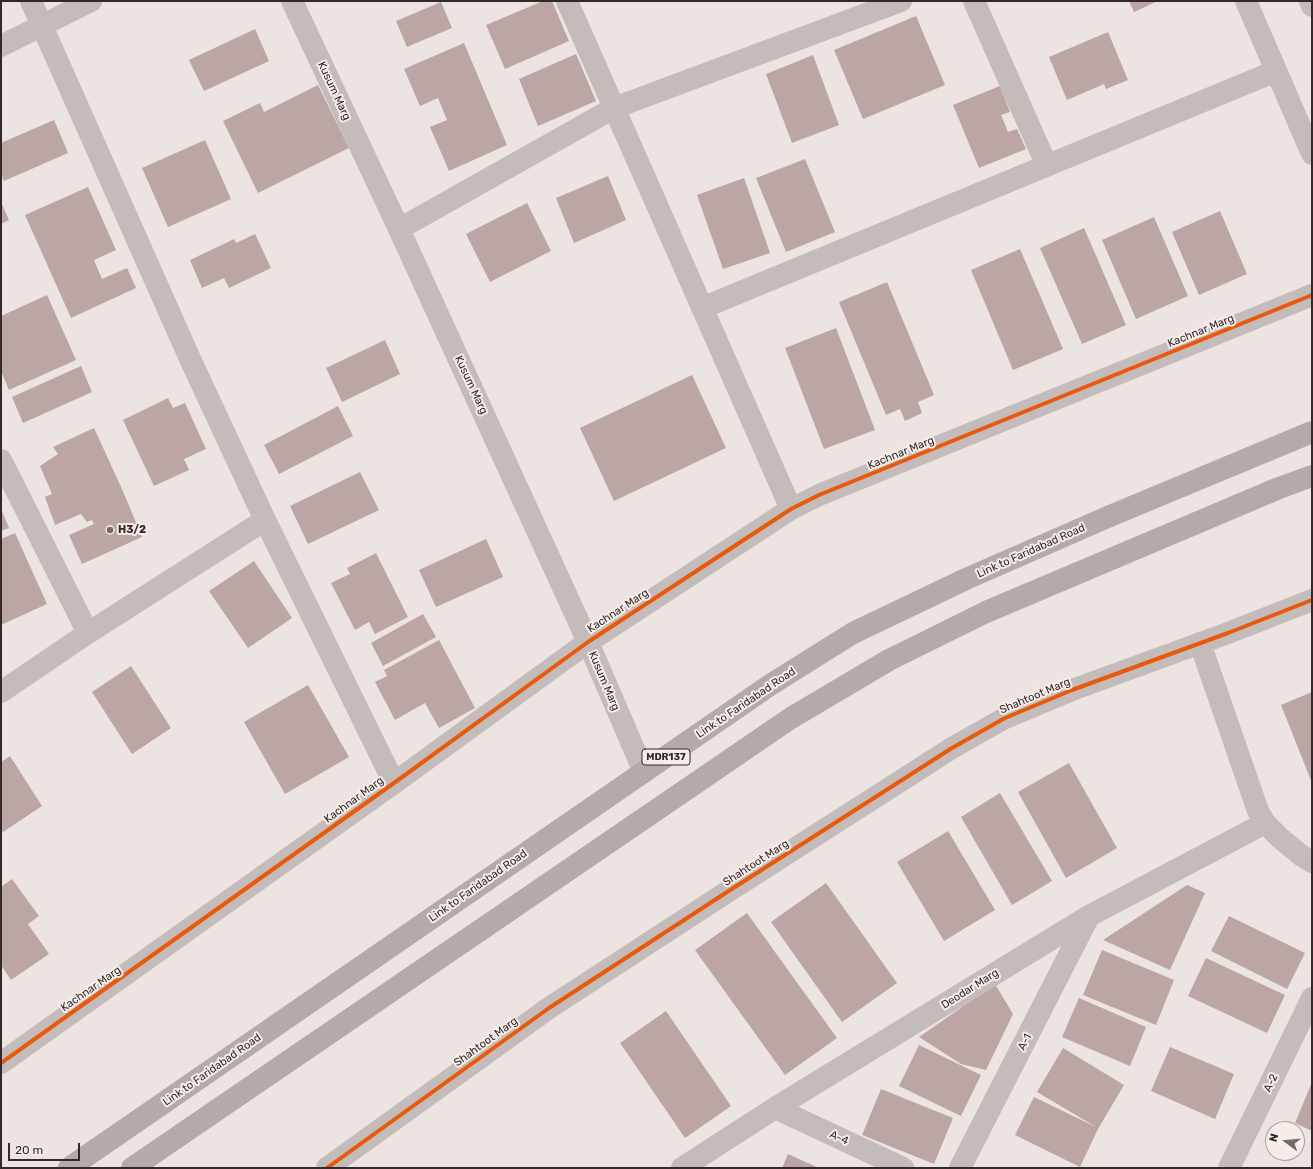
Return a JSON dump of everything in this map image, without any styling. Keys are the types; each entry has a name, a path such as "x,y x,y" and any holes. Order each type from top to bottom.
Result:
{"main road":[{"name":"Link to Faridabad Road","path":"69,1168 770,685 854,632 966,579 1103,519 1312,432"},
{"path":"132,1168 791,718 889,660 986,612 1312,476"}],"street":[{"path":"32,1 191,361 265,520 394,782"},
{"path":"1,46 91,1"},
{"name":"Kusum Marg","path":"292,1 399,229 588,642 644,772"},
{"path":"567,1 791,509"},
{"path":"399,229 614,108 901,1"},
{"path":"974,1 1046,166"},
{"path":"1246,1 1312,154"},
{"path":"1310,1 1312,6"},
{"path":"702,308 1276,71"},
{"name":"Kachnar Marg","path":"1,1063 588,642 791,509 819,496 1312,295"},
{"path":"1,460 88,633"},
{"path":"1,692 88,633 265,520"},
{"name":"Shahtoot Marg","path":"327,1168 549,1008 952,748 1005,718 1065,692 1228,633 1312,600"},
{"path":"1200,643 1258,811 1265,823 1280,838 1312,862"},
{"name":"Deodar Marg","path":"682,1168 774,1108 1089,916 1265,823"},
{"name":"A-1","path":"960,1168 1089,916"},
{"name":"A-2","path":"1229,1168 1312,998"},
{"name":"A-4","path":"774,1108 903,1168"}],"building":[{"path":"543,1 552,1 569,41 505,69 486,25"},
{"path":"1129,1 1158,1 1134,12"},
{"path":"441,2 452,28 407,47 396,21"},
{"path":"916,16 945,85 863,119 834,50"},
{"path":"255,29 269,61 204,91 189,60"},
{"path":"1108,32 1128,80 1106,89 1104,84 1067,100 1049,57"},
{"path":"464,43 507,145 449,171 430,127 447,120 438,98 420,106 404,69"},
{"path":"576,54 596,101 538,126 519,79"},
{"path":"813,55 839,125 792,143 766,74"},
{"path":"318,85 349,148 258,193 223,121 260,103 264,112"},
{"path":"1000,86 1010,112 1001,115 1008,132 1017,129 1026,149 979,168 953,105"},
{"path":"54,120 68,153 4,181 1,174 1,143"},
{"path":"205,140 231,199 168,227 142,168"},
{"path":"805,159 835,232 786,252 756,178"},
{"path":"608,176 626,220 574,243 556,198"},
{"path":"744,178 770,253 723,269 697,195"},
{"path":"88,187 116,250 94,260 102,279 127,268 136,288 71,318 25,215"},
{"path":"1,202 9,220 1,224"},
{"path":"527,203 551,251 490,282 466,234"},
{"path":"1220,211 1247,274 1199,295 1172,232"},
{"path":"1154,217 1188,296 1136,319 1102,240"},
{"path":"1084,228 1126,325 1082,344 1040,248"},
{"path":"255,234 271,268 229,288 224,278 202,288 190,260 234,239 236,243"},
{"path":"1020,249 1063,349 1013,370 971,270"},
{"path":"887,282 934,395 918,402 922,413 905,421 900,409 886,415 839,302"},
{"path":"47,295 76,360 9,390 1,371 1,316"},
{"path":"836,328 875,430 824,449 785,348"},
{"path":"385,340 400,374 342,402 326,368"},
{"path":"81,366 92,392 23,423 12,397"},
{"path":"692,375 726,448 614,501 580,428"},
{"path":"168,398 173,408 185,403 206,449 184,459 189,470 154,486 123,420"},
{"path":"338,406 353,436 279,474 264,445"},
{"path":"94,428 142,537 82,564 69,535 94,524 92,520 87,522 81,514 55,525 45,497 52,494 40,466 58,454 53,447"},
{"path":"360,472 379,510 308,544 290,506"},
{"path":"1,509 9,528 1,531"},
{"path":"15,533 47,604 1,625 1,539"},
{"path":"486,539 503,577 436,607 419,570"},
{"path":"376,553 408,617 375,634 369,622 355,630 331,583 350,574 347,568"},
{"path":"254,561 292,618 248,648 209,591"},
{"path":"423,614 436,637 383,666 371,643"},
{"path":"439,640 475,708 439,728 425,703 395,720 375,682 387,676 384,670"},
{"path":"131,666 171,728 132,754 92,692"},
{"path":"308,685 349,757 285,794 244,722"},
{"path":"1312,692 1312,783 1281,705"},
{"path":"10,756 42,806 3,832 1,828 1,762"},
{"path":"1069,763 1117,848 1066,878 1018,792"},
{"path":"1000,793 1052,881 1012,905 961,817"},
{"path":"948,831 995,910 944,941 897,862"},
{"path":"12,879 39,916 28,924 49,954 11,980 1,965 1,887"},
{"path":"826,883 897,983 842,1022 771,922"},
{"path":"1187,885 1205,893 1170,970 1103,940"},
{"path":"747,913 837,1038 785,1075 695,950"},
{"path":"1229,916 1305,953 1287,989 1211,951"},
{"path":"1102,950 1174,980 1156,1025 1083,995"},
{"path":"1206,958 1285,995 1267,1033 1188,996"},
{"path":"995,984 1013,1014 986,1070 961,1064 919,1037"},
{"path":"1079,998 1146,1027 1130,1066 1062,1037"},
{"path":"666,1011 731,1106 685,1138 620,1043"},
{"path":"919,1045 981,1075 961,1116 899,1086"},
{"path":"1170,1047 1234,1074 1215,1119 1151,1091"},
{"path":"1063,1048 1124,1085 1098,1129 1080,1167 1015,1135 1034,1097 1096,1127 1037,1092"},
{"path":"1312,1082 1312,1131 1305,1128 1305,1121 1296,1121"},
{"path":"881,1089 953,1118 934,1164 862,1135"},
{"path":"788,1154 819,1168 782,1168"}],"cycle path":[{"path":"1,1063 394,783 588,642 791,509 819,495 1312,295"},
{"path":"327,1168 549,1008 952,748 1005,718 1072,690 1228,633 1312,600"}],"place":[{"name":"H3/2","path":"110,530"}]}
